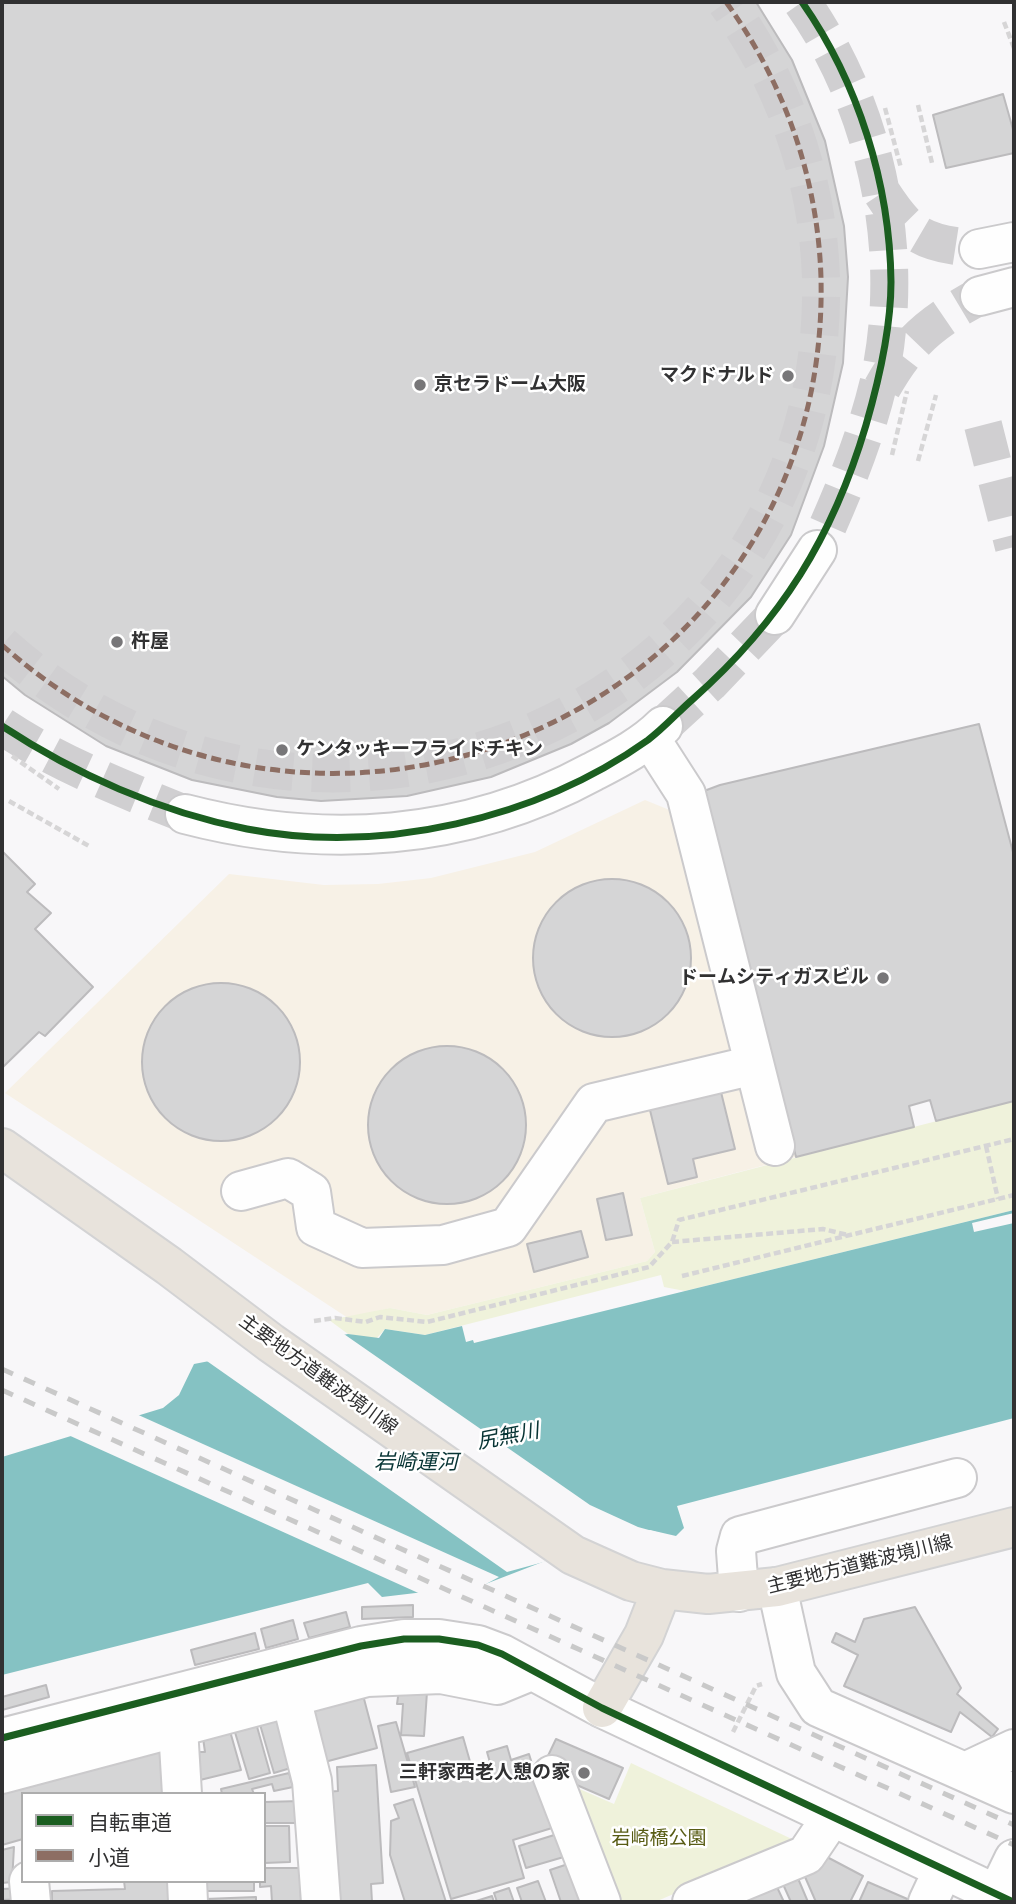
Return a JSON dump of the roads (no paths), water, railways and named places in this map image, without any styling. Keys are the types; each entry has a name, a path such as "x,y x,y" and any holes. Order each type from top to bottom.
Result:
{"main road":[{"name":"主要地方道難波境川線","path":"2,1148 170,1266 271,1343 573,1555 604,1571 662,1590 708,1594 739,1592 777,1587 1014,1527"},
{"path":"602,1708 644,1635 662,1590"}],"street":[{"path":"775,615 817,550"},
{"path":"185,814 251,829 298,835 374,835 424,829 473,819 553,792 656,732 686,794 775,1146"},
{"path":"241,1191 288,1178 311,1192 316,1227 362,1248 443,1245 508,1227 594,1103 754,1065"},
{"path":"739,1592 736,1552 740,1536 957,1478"},
{"path":"777,1587 796,1673 818,1707 1014,1794"},
{"path":"2,1738 361,1646 404,1639 439,1639 478,1645 502,1654 602,1708 831,1818 935,1886 1005,1898 1014,1859"},
{"path":"2,1774 367,1677 441,1674 497,1685 531,1671"},
{"path":"291,1698 312,1782 321,1902"},
{"path":"178,1728 182,1792"},
{"path":"965,1772 1014,1749"},
{"path":"552,1775 601,1902"},
{"path":"712,1899 806,1855 831,1818"},
{"path":"29,1883 30,1902"},
{"path":"187,1883 188,1902"}],"water":[{"name":"岩崎運河","path":"1014,1210 1014,1418 677,1506 684,1528 676,1536 650,1530 571,1551 483,1585 382,1597 368,1583 2,1675 2,1457 163,1408 179,1395 194,1364 348,1334 379,1338 385,1329 425,1335 462,1326 466,1342 473,1340 474,1343"}],"tunnel":[{"path":"2,645 129,729 266,769 404,768 535,731 650,660 742,558 802,430 821,278 813,204 794,132 765,65 726,2"},
{"path":"802,2 828,44 850,88 867,135 887,233 889,283 887,332 879,381 852,467 817,550"},
{"path":"882,193 902,220 922,236 945,244 979,249"},
{"path":"882,388 902,357 923,334 980,296"},
{"path":"983,425 1014,547"},
{"path":"663,726 710,683 775,615"},
{"path":"2,726 68,764 185,814"}],"railway":[{"path":"2,1369 1014,1825"},
{"path":"2,1390 1014,1845"}],"place":[{"name":"マクドナルド","path":"788,376"},
{"name":"京セラドーム大阪","path":"420,385"},
{"name":"杵屋","path":"117,642"},
{"name":"ケンタッキーフライドチキン","path":"282,750"},
{"name":"ドームシティガスビル","path":"883,978"},
{"name":"三軒家西老人憩の家","path":"584,1773"}],"water label":[{"name":"尻無川","path":"508,1437"}],"park label":[{"name":"岩崎橋公園","path":"659,1839"}]}
